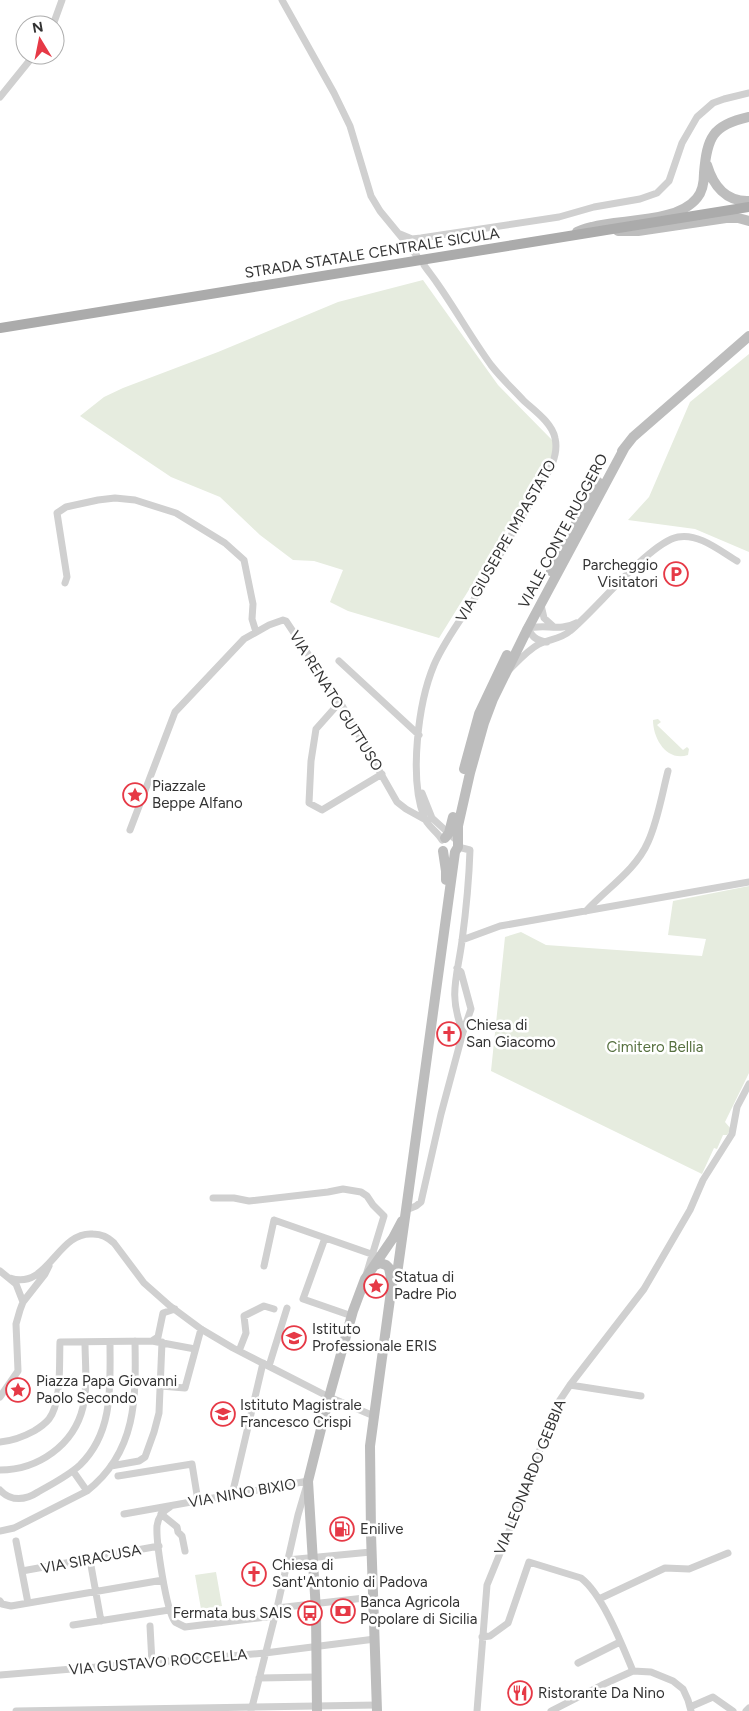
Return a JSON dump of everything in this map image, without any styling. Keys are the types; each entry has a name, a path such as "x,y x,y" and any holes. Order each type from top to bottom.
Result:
{"main road":[{"path":"563,237 592,227 672,214 688,207 702,190 708,145 716,131 731,122 749,117"},
{"path":"706,159 710,174 718,189 734,199 749,201"},
{"name":"STRADA STATALE CENTRALE SICULA","path":"0,328 749,207"},
{"path":"604,231 638,231 726,218 738,218 749,221"},
{"path":"625,447 633,437 749,336"},
{"name":"VIALE CONTE RUGGERO","path":"450,843 473,732 492,684 606,468 625,447"},
{"name":"VIALE CONTE RUGGERO","path":"450,843 458,826 484,723 506,672 625,447"},
{"path":"377,1708 371,1548 370,1446 392,1284 398,1267 406,1212 445,924 450,843"},
{"path":"317,1709 313,1554 308,1481 329,1397 352,1316 365,1279 375,1259 393,1238 406,1212"},
{"path":"375,1259 389,1268 392,1284"}],"street":[{"path":"57,15 62,0"},
{"path":"282,0 334,93 350,126 371,196 380,211 417,256"},
{"path":"0,97 26,65"},
{"path":"400,234 412,238 421,238 501,227 559,217 594,207 640,199 657,193 669,181 682,143 697,117 713,104 724,99 749,93"},
{"name":"VIA GIUSEPPE IMPASTATO","path":"417,779 416,767 425,691 437,659 444,644 472,602 541,484 556,456 557,445 555,435 544,421 491,365 436,280 424,265"},
{"path":"65,583 66,577 57,513 66,507 98,500 115,498 136,500 176,513 226,543 240,556 247,568 254,604 252,619 256,632"},
{"path":"547,642 538,640 530,634 528,622 566,550 571,532"},
{"path":"506,672 530,650 564,636 658,546 673,538 688,536 697,538 737,561"},
{"path":"541,604 544,618 554,628"},
{"path":"492,684 504,668 524,630 528,628 565,628 583,619"},
{"name":"VIA RENATO GUTTUSO","path":"130,830 175,712 244,639 280,620 286,621 340,702 397,802 424,819"},
{"path":"339,661 419,735"},
{"path":"340,702 316,729 311,761 309,802 322,810 382,774"},
{"path":"586,911 644,851 649,842 668,771"},
{"path":"417,779 428,811 450,843"},
{"path":"417,779 424,819 450,843 470,850 462,940 454,985 455,1006 463,1032"},
{"path":"462,940 500,926 749,882"},
{"path":"406,1212 421,1202 433,1145 471,1008 461,972 457,968"},
{"name":"VIA LEONARDO GEBBIA","path":"477,1711 486,1586 530,1480 546,1431 558,1403 644,1290 690,1210 703,1180 732,1134 737,1107 749,1084"},
{"path":"213,1198 234,1198 249,1201 328,1192 343,1188 361,1192 367,1196 373,1206 384,1216 375,1259 274,1220 264,1266"},
{"path":"10,1278 16,1280 32,1277 40,1272 66,1243 82,1234 100,1234 108,1237 144,1283 201,1329 239,1351 329,1397 374,1416"},
{"path":"324,1238 304,1299 352,1316"},
{"path":"0,1397 18,1371 16,1324 23,1302 45,1274 51,1261"},
{"path":"0,1271 16,1284 23,1302"},
{"path":"239,1351 246,1333 244,1316 264,1306 274,1309"},
{"path":"232,1495 266,1365 287,1308"},
{"path":"152,1341 158,1337 163,1313 174,1309"},
{"path":"161,1386 185,1388 201,1329"},
{"path":"0,1531 14,1528 88,1491 111,1466 122,1445 133,1415 136,1380 135,1341"},
{"path":"0,1442 18,1438 41,1426 52,1415 57,1393 60,1342 152,1341 195,1349"},
{"path":"0,1470 18,1469 37,1462 57,1450 68,1437 77,1423 84,1399 85,1342"},
{"path":"0,1490 10,1498 30,1497 73,1471 87,1457 96,1443 105,1422 109,1400 110,1342"},
{"path":"111,1466 139,1461 145,1457 159,1412 162,1342"},
{"path":"570,1385 641,1396"},
{"path":"118,1476 192,1464 198,1501"},
{"path":"73,1471 88,1491"},
{"path":"251,1709 308,1481"},
{"name":"VIA NINO BIXIO","path":"124,1514 308,1481"},
{"path":"175,1505 161,1514 157,1525 163,1580 169,1610 174,1622 185,1627 276,1612 373,1601"},
{"path":"161,1514 177,1527 178,1532 182,1536 185,1551"},
{"path":"16,1541 28,1603"},
{"name":"VIA SIRACUSA","path":"22,1571 159,1546"},
{"path":"287,1560 313,1554 371,1548"},
{"path":"599,1599 665,1568 689,1569 728,1553"},
{"path":"90,1560 100,1621"},
{"path":"482,1637 490,1636 508,1622 530,1562 586,1581 599,1599 634,1672"},
{"path":"0,1601 2,1604 11,1606 163,1580"},
{"path":"73,1625 169,1610"},
{"path":"150,1626 152,1663"},
{"name":"VIA GUSTAVO ROCCELLA","path":"0,1675 265,1653 375,1639"},
{"path":"578,1663 620,1642"},
{"path":"551,1711 602,1685 634,1672 652,1672 673,1680 683,1689 691,1709 713,1697 733,1711"},
{"path":"259,1678 317,1677"},
{"path":"16,1711 377,1708"},
{"path":"746,1711 749,1708"}],"green space":[{"path":"423,280 498,385 554,442 553,454 439,638 348,611 330,602 343,570 314,561 293,560 260,535 220,497 171,477 80,416 104,397 123,388 218,352 338,302"},
{"path":"749,354 749,552 695,529 628,520 649,497 690,402"},
{"path":"658,719 661,722 657,725 683,750 687,747 689,749 688,755 674,755 663,747 654,727 653,720"},
{"name":"Cimitero Bellia","path":"749,886 749,1073 725,1122 731,1129 727,1135 723,1135 717,1149 714,1148 702,1174 491,1071 505,937 521,932 546,945 702,956 706,939 668,935 673,901"},
{"path":"216,1572 222,1606 201,1609 195,1575"}],"place":[{"name":"Parcheggio Visitatori","path":"676,574"},
{"name":"Piazzale Beppe Alfano","path":"135,795"},
{"name":"Chiesa di San Giacomo","path":"449,1034"},
{"name":"Statua di Padre Pio","path":"376,1286"},
{"name":"Istituto Professionale ERIS","path":"294,1338"},
{"name":"Piazza Papa Giovanni Paolo Secondo","path":"18,1390"},
{"name":"Istituto Magistrale Francesco Crispi","path":"223,1414"},
{"name":"Enilive","path":"342,1529"},
{"name":"Chiesa di Sant'Antonio di Padova","path":"254,1574"},
{"name":"Banca Agricola Popolare di Sicilia","path":"343,1611"},
{"name":"Fermata bus SAIS","path":"310,1613"},
{"name":"Ristorante Da Nino","path":"520,1693"}]}
